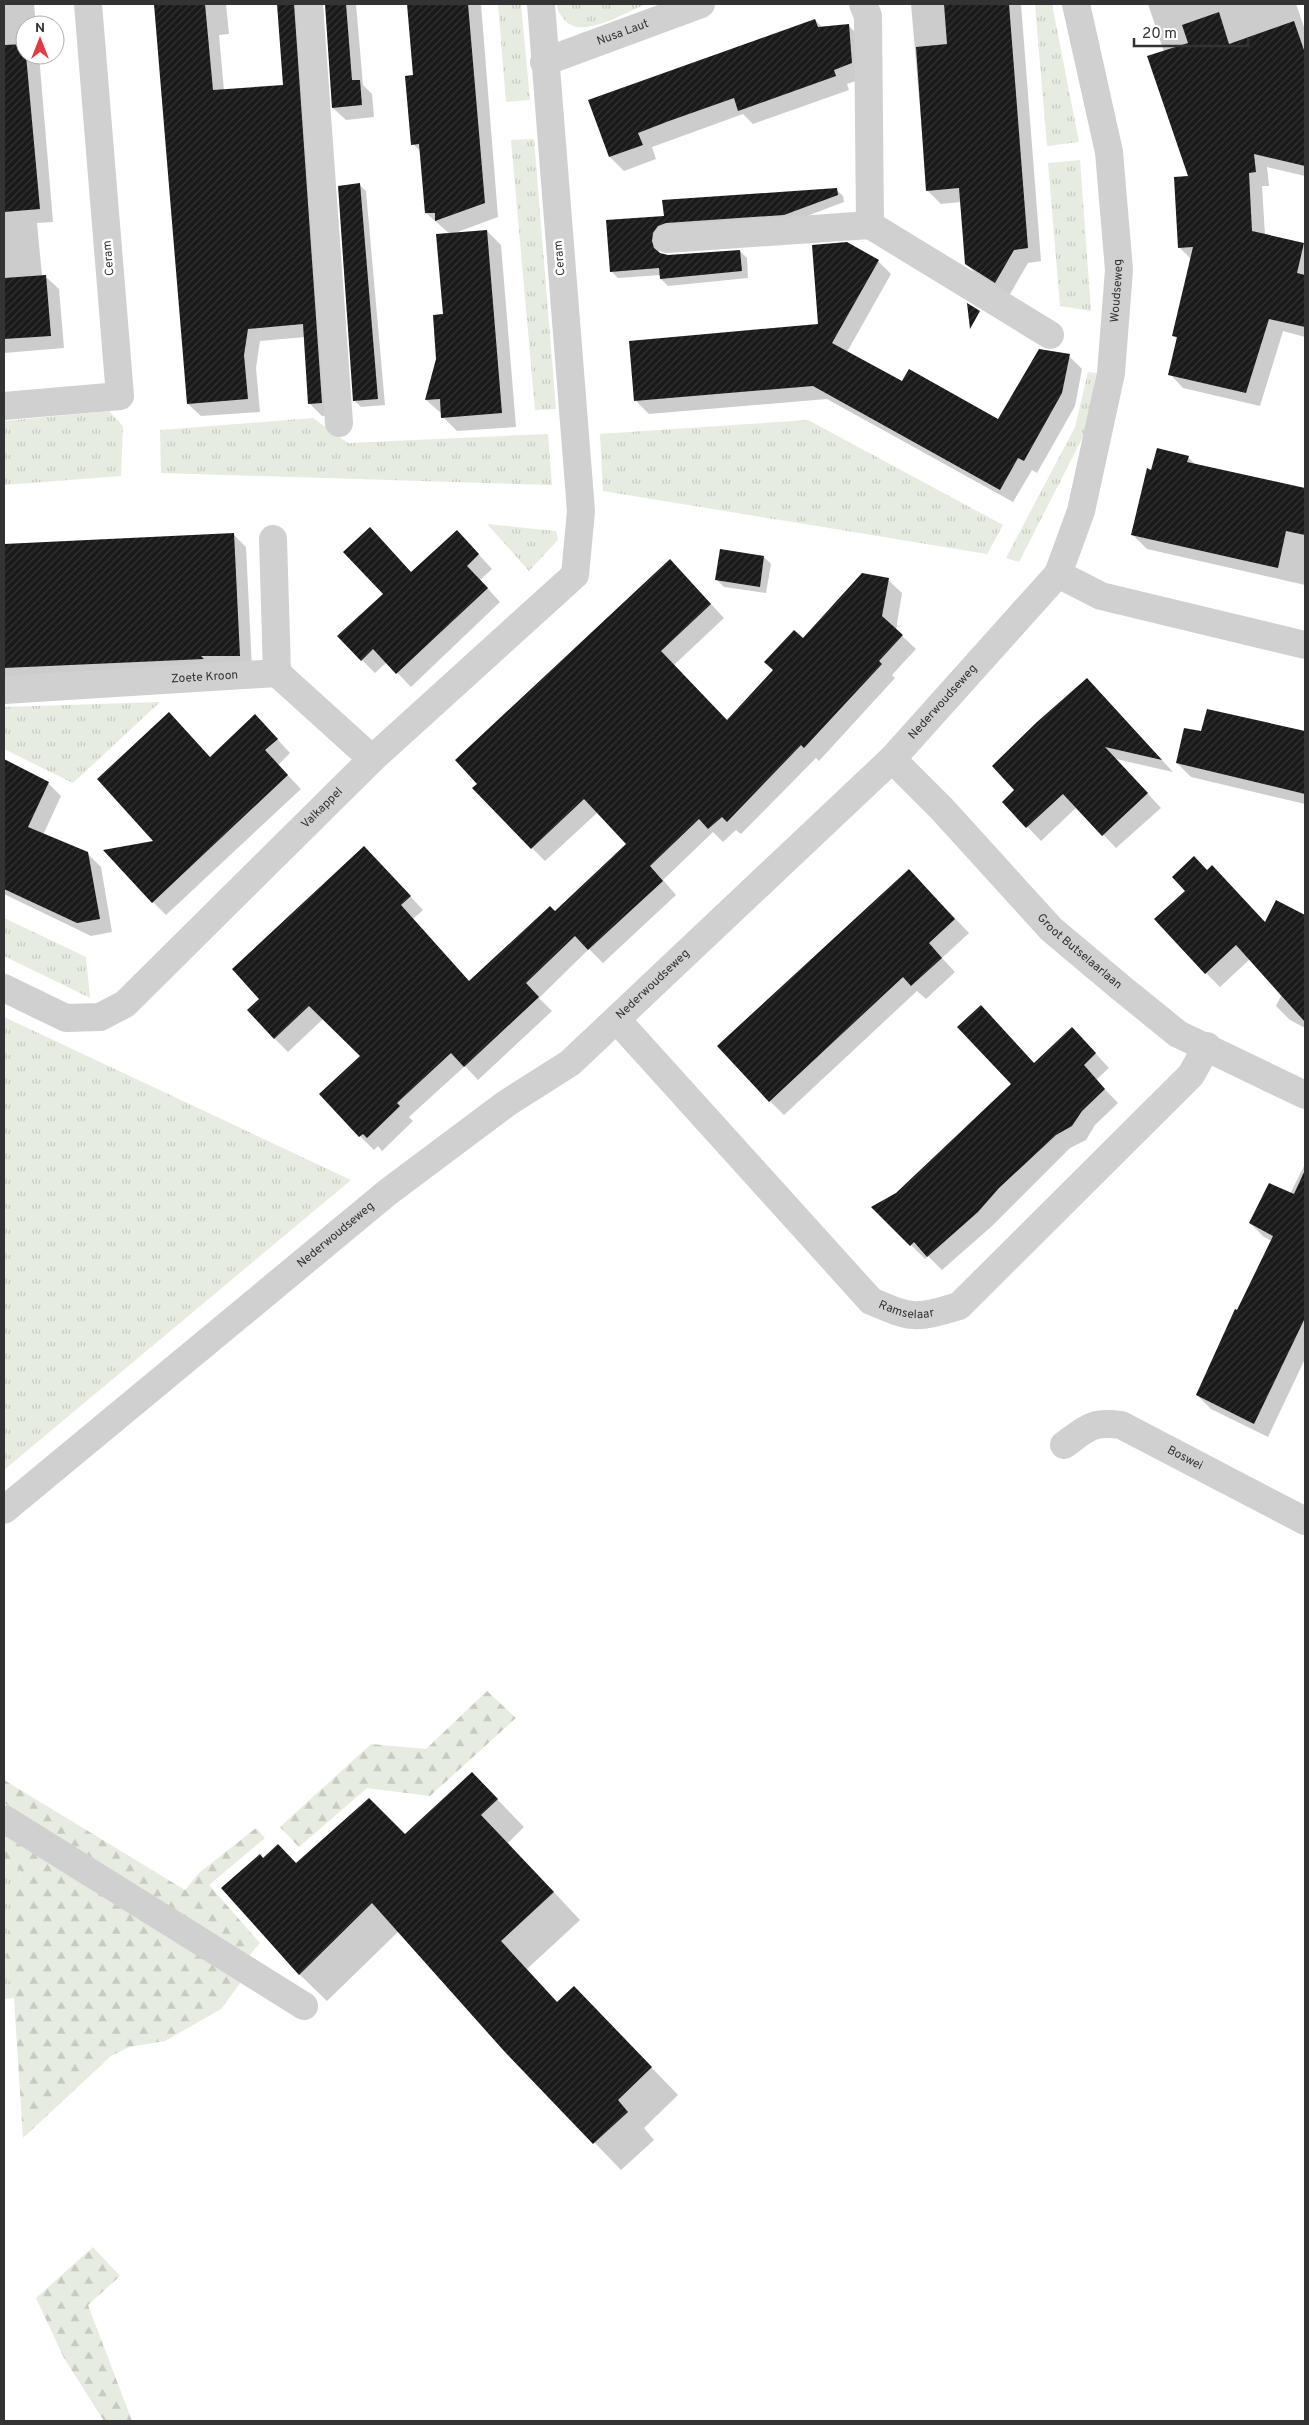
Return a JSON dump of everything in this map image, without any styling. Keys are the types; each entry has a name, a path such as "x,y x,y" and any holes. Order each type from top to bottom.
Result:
{"street":[{"name":"Ceram","path":"4,406 120,396 88,4"},
{"path":"309,4 339,423"},
{"name":"Ceram","path":"541,4 544,62 581,511"},
{"name":"Nusa Laut","path":"544,62 701,4"},
{"path":"863,4 868,16 870,226"},
{"name":"Woudseweg","path":"1058,574 1081,511 1111,373 1119,270 1109,152 1076,4"},
{"path":"668,239 870,226 1050,335"},
{"name":"Valkappel","path":"4,988 66,1018 100,1017 125,1004 372,759 575,574 581,511"},
{"path":"273,539 277,673 372,759"},
{"path":"1058,574 1102,596 1305,645"},
{"name":"Nederwoudseweg","path":"4,1510 388,1192 507,1103 570,1063 892,759 1058,574"},
{"name":"Zoete Kroon","path":"4,690 277,673"},
{"name":"Groot Butselaarlaan","path":"892,759 942,808 1051,929 1178,1034 1207,1046 1305,1095"},
{"name":"Ramselaar","path":"617,1020 871,1300 906,1316 927,1316 959,1306 1191,1075 1207,1046"},
{"name":"Boswei","path":"1064,1445 1085,1429 1101,1423 1121,1425 1305,1521"},
{"path":"4,1819 304,2006"}],"green space":[{"path":"498,4 521,4 530,100 506,102"},
{"path":"557,4 646,4 603,23 580,27 570,25 563,18 558,11"},
{"path":"1035,4 1052,4 1079,142 1047,146"},
{"path":"534,139 556,409 535,410 511,140"},
{"path":"1080,160 1091,311 1060,306 1048,163"},
{"path":"1088,372 1096,373 1087,429 1019,562 1006,558 1075,427"},
{"path":"109,411 123,426 121,476 4,485 4,421"},
{"path":"313,418 348,443 548,434 552,485 161,473 160,430"},
{"path":"808,420 1003,525 987,554 603,491 600,434"},
{"path":"487,524 556,531 558,540 529,571"},
{"path":"160,702 73,783 4,749 4,707"},
{"path":"4,918 86,957 90,998 4,956"},
{"path":"4,1017 351,1180 4,1470"},
{"path":"487,1691 516,1718 430,1796 367,1788 299,1847 280,1827 371,1744 426,1749"},
{"path":"4,1780 185,1890 199,1873 256,1828 265,1838 209,1885 260,1943 249,1956 4,1803"},
{"path":"4,1835 241,1982 221,2009 165,2041 129,2047 111,2056 23,2138 14,1998 10,1981 7,1949 10,1919 21,1871 4,1860"},
{"path":"4,1860 21,1871 10,1919 7,1949 10,1981 14,1998 4,1999"},
{"path":"93,2247 120,2276 88,2305 132,2421 104,2421 64,2358 36,2298"}],"building":[{"path":"154,4 205,4 213,90 283,85 277,4 294,4 322,403 308,404 303,324 248,329 244,355 248,399 187,404"},
{"path":"325,4 346,4 352,80 360,80 362,105 332,108"},
{"path":"407,4 468,4 485,203 435,221 435,213 425,213 419,144 411,145 405,76 413,75"},
{"path":"944,4 1009,4 1028,248 1014,250 995,283 965,264 959,188 926,191 916,47 947,44"},
{"path":"1219,12 1229,44 1294,21 1305,53 1305,166 1254,154 1256,172 1249,173 1252,231 1304,243 1297,273 1305,275 1305,327 1269,319 1246,393 1168,375 1177,337 1172,336 1193,247 1178,248 1174,177 1188,176 1147,56 1188,43 1182,25"},
{"path":"815,19 818,27 849,24 852,63 834,70 836,76 738,111 734,98 669,121 638,133 643,145 609,157 588,100"},
{"path":"15,44 15,65 27,65 40,209 4,212 4,45"},
{"path":"360,183 378,399 353,401 338,186"},
{"path":"837,188 838,195 784,215 666,223 658,226 653,233 652,241 654,248 660,253 668,255 740,250 742,271 660,279 659,268 610,272 606,220 664,216 662,200"},
{"path":"487,230 502,413 441,418 440,399 425,400 436,359 433,315 443,314 436,234"},
{"path":"847,242 879,260 832,343 902,381 909,369 998,419 1039,349 1070,354 1062,393 1024,461 1018,458 1000,490 813,386 634,401 629,341 818,324 812,245"},
{"path":"46,275 51,336 4,339 4,278"},
{"path":"967,303 980,311 970,329"},
{"path":"1157,448 1189,456 1187,462 1305,488 1305,535 1286,531 1278,568 1131,535 1147,468 1151,470"},
{"path":"370,527 411,572 457,530 479,554 467,566 488,588 396,674 373,649 361,661 337,636 383,594 343,552"},
{"path":"234,533 240,656 201,656 204,659 4,668 4,544"},
{"path":"720,549 764,556 760,587 715,580"},
{"path":"670,559 711,604 661,651 727,720 773,670 764,662 794,630 803,638 862,573 889,578 882,616 903,635 879,661 882,664 804,748 801,745 727,822 722,817 708,829 699,819 650,866 663,881 588,950 575,936 526,983 539,997 464,1067 451,1053 397,1103 400,1106 367,1138 363,1134 359,1137 319,1094 360,1056 309,1006 274,1039 247,1010 259,999 232,969 364,846 411,896 401,905 469,981 550,906 555,911 626,844 584,799 531,849 472,788 477,784 455,760"},
{"path":"1087,678 1162,760 1105,747 1148,793 1102,836 1063,794 1026,828 1002,802 1014,790 992,766 1037,722"},
{"path":"1207,709 1305,731 1305,794 1176,763 1184,728 1201,731"},
{"path":"169,712 210,757 255,714 278,739 265,750 288,775 152,903 103,850 153,841 97,779"},
{"path":"4,759 49,782 28,827 88,852 100,919 77,923 4,889"},
{"path":"1194,856 1207,870 1212,865 1265,922 1276,900 1305,915 1305,1022 1236,945 1205,974 1154,919 1185,891 1172,877"},
{"path":"909,869 955,919 929,943 942,958 911,986 903,977 769,1102 717,1046"},
{"path":"981,1005 1034,1063 1072,1027 1096,1053 1084,1065 1105,1089 1082,1111 1072,1126 1056,1135 999,1188 978,1212 927,1257 914,1242 910,1246 871,1207 896,1193 1011,1084 957,1027"},
{"path":"1305,1170 1305,1318 1254,1424 1196,1395 1235,1309 1237,1310 1273,1236 1249,1223 1269,1183 1294,1194"},
{"path":"472,1772 498,1799 481,1815 554,1892 501,1941 557,2002 574,1986 652,2067 618,2100 628,2112 593,2144 504,2051 372,1903 299,1975 221,1888 260,1854 263,1858 278,1844 296,1863 369,1798 405,1834"}]}
